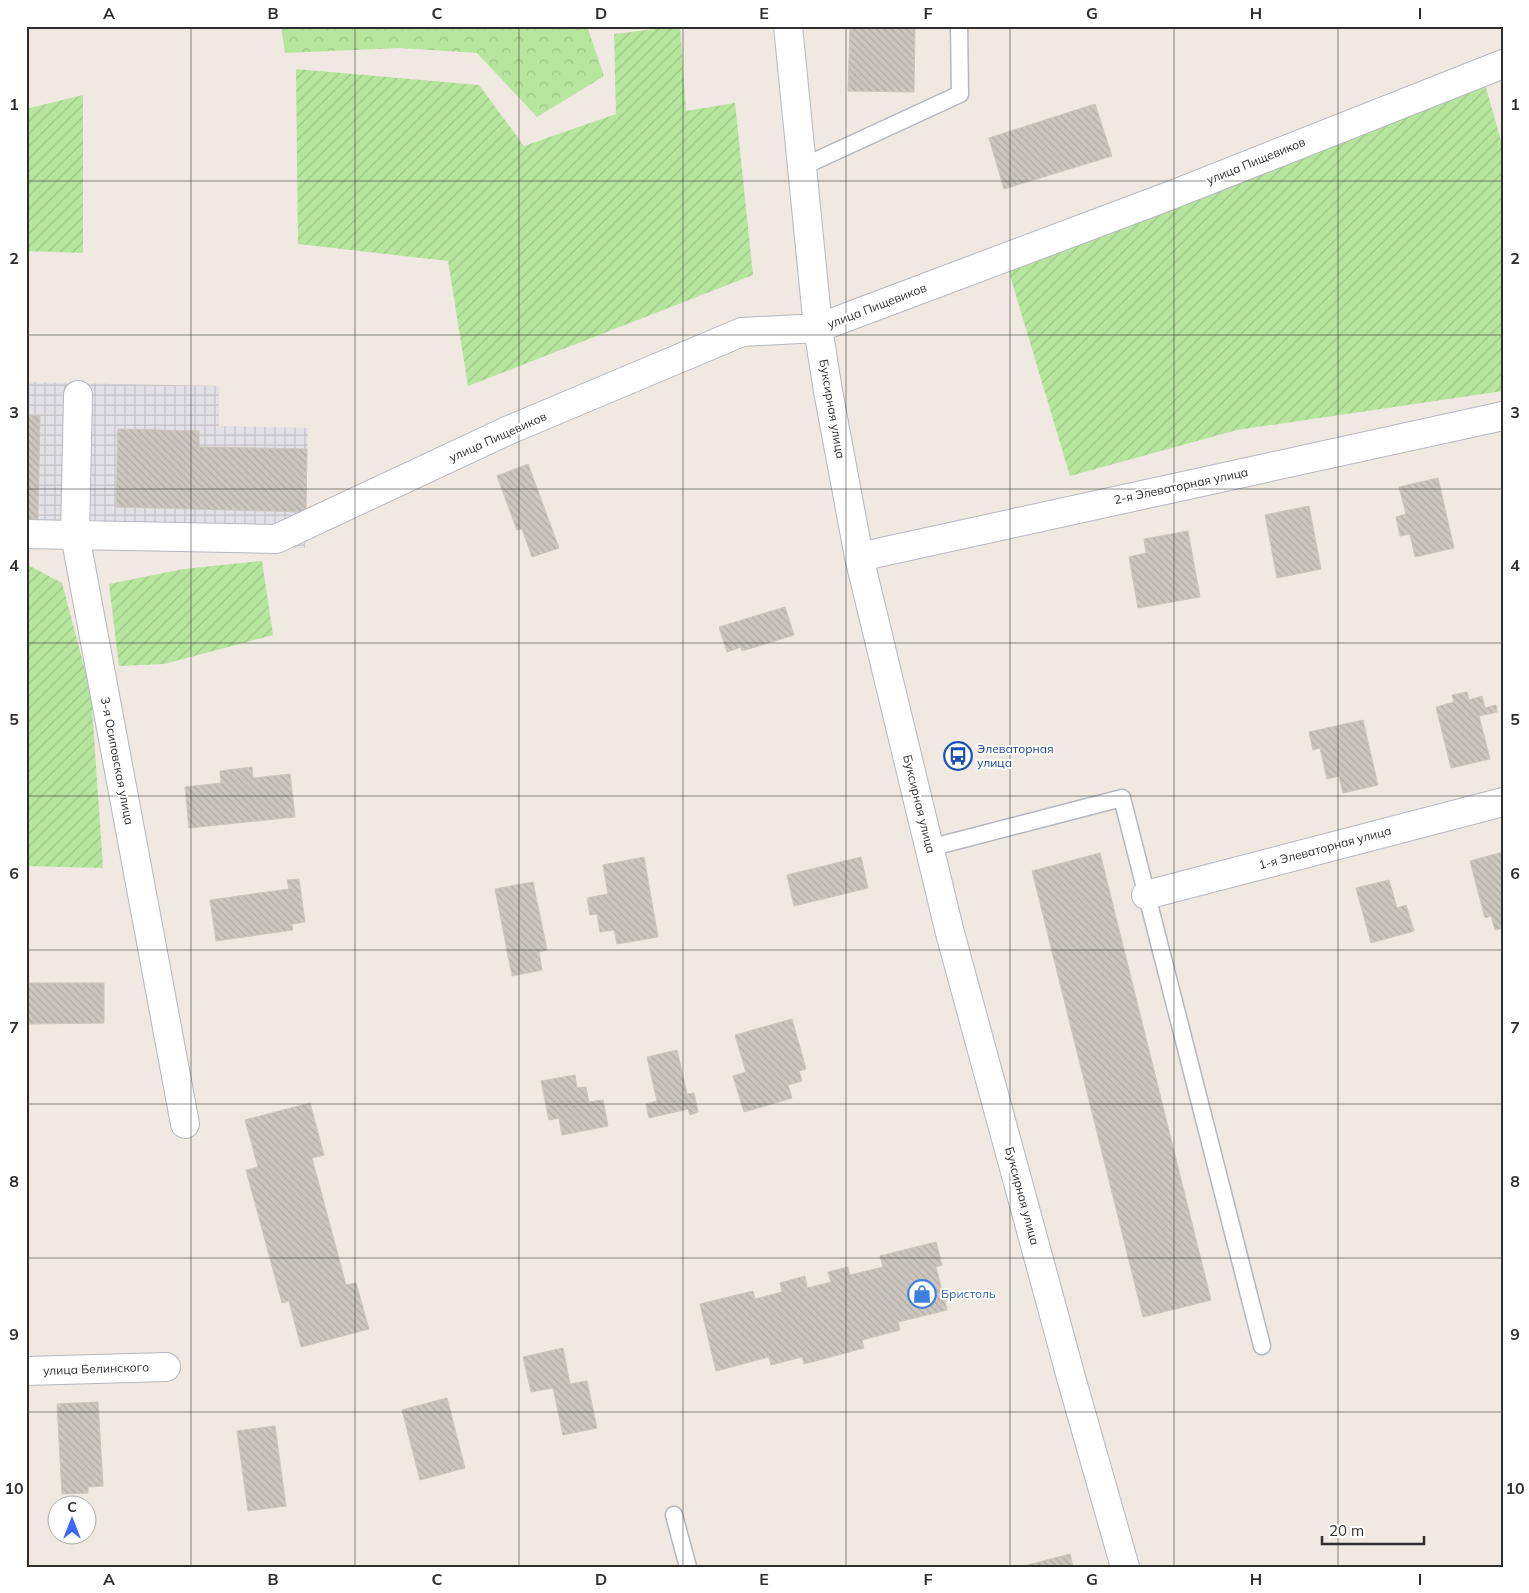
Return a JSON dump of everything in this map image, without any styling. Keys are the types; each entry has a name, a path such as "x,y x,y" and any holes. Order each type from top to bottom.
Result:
{"street":[{"name":"Буксирная улица","path":"788,26 818,328 859,557 950,933 1061,1342 1125,1567"},
{"name":"улица Пищевиков","path":"26,534 276,540 509,430 742,332 818,328 1169,196 1503,64"},
{"name":"3-я Осиповская улица","path":"78,395 75,535 185,1124"},
{"name":"2-я Элеваторная улица","path":"859,557 1503,416"},
{"name":"1-я Элеваторная улица","path":"1146,895 1503,802"},
{"name":"улица Белинского","path":"26,1371 166,1366"}],"lane":[{"path":"802,167 960,94 959,26"},
{"path":"929,848 1122,798 1262,1346"},
{"path":"674,1515 688,1567"}],"shaded area":[{"path":"26,382 219,386 219,426 308,428 305,548 26,541"}],"green space":[{"path":"281,26 587,26 604,76 537,117 477,53 399,48 285,53"},
{"path":"680,26 686,111 735,103 753,275 468,386 448,261 298,244 296,69 479,85 524,146 616,114 614,34"},
{"path":"1485,84 1503,148 1503,391 1237,430 1070,476 1009,272"},
{"path":"83,95 83,253 26,251 26,109"},
{"path":"262,561 273,635 164,664 119,666 109,584 184,569"},
{"path":"26,564 62,583 91,693 103,868 26,866"}],"building":[{"path":"850,26 915,26 914,92 848,91"},
{"path":"1095,104 1112,156 1004,189 989,138"},
{"path":"26,415 40,416 38,519 26,519"},
{"path":"118,429 199,431 199,447 307,449 306,512 116,507"},
{"path":"528,464 559,548 532,557 522,529 517,530 497,476"},
{"path":"1438,478 1454,548 1415,557 1410,534 1400,536 1396,517 1406,514 1399,487"},
{"path":"1309,506 1321,569 1277,578 1265,515"},
{"path":"1188,531 1200,597 1138,608 1129,557 1146,553 1144,539"},
{"path":"785,607 794,635 742,651 741,647 727,652 719,627"},
{"path":"1467,692 1469,700 1482,696 1485,708 1496,705 1497,712 1479,716 1490,759 1451,768 1436,707 1454,702 1452,695"},
{"path":"1363,720 1378,785 1343,793 1339,776 1327,779 1320,748 1313,750 1309,732"},
{"path":"252,767 253,778 290,774 295,817 189,828 185,787 221,783 220,771"},
{"path":"1503,852 1503,928 1495,930 1491,916 1485,918 1470,861"},
{"path":"1100,853 1211,1300 1143,1317 1032,871"},
{"path":"644,857 658,937 617,944 614,930 600,932 597,914 590,915 587,898 608,894 603,865"},
{"path":"861,857 868,888 794,906 787,875"},
{"path":"299,879 305,922 292,924 293,930 216,941 210,900 289,889 287,880"},
{"path":"1389,880 1397,908 1406,905 1414,931 1371,943 1356,888"},
{"path":"533,882 547,950 539,952 542,970 512,976 495,889"},
{"path":"26,983 104,983 104,1023 26,1024"},
{"path":"792,1019 806,1069 799,1071 802,1081 788,1085 792,1098 744,1112 733,1076 746,1072 735,1035"},
{"path":"677,1050 687,1094 694,1093 698,1112 690,1115 688,1109 649,1118 646,1104 657,1101 647,1057"},
{"path":"575,1075 577,1088 586,1087 589,1102 603,1100 608,1126 562,1135 559,1118 549,1120 541,1081"},
{"path":"310,1103 324,1155 312,1158 346,1285 356,1283 369,1329 301,1347 289,1301 282,1303 246,1170 258,1167 245,1120"},
{"path":"936,1242 942,1265 936,1267 947,1310 898,1322 900,1330 862,1340 864,1348 804,1364 802,1357 771,1365 769,1357 716,1371 700,1304 753,1291 755,1299 782,1292 780,1283 805,1276 807,1288 831,1282 828,1272 848,1267 850,1275 883,1267 880,1256"},
{"path":"563,1348 570,1384 587,1381 597,1428 563,1435 553,1388 531,1392 523,1357"},
{"path":"447,1398 465,1468 420,1480 402,1410"},
{"path":"98,1402 103,1486 88,1487 88,1493 62,1494 57,1404"},
{"path":"275,1426 286,1506 248,1511 237,1431"},
{"path":"1070,1554 1073,1567 1020,1567"}],"place":[{"name":"Элеваторная улица","path":"958,756"},
{"name":"Бристоль","path":"922,1294"}]}
